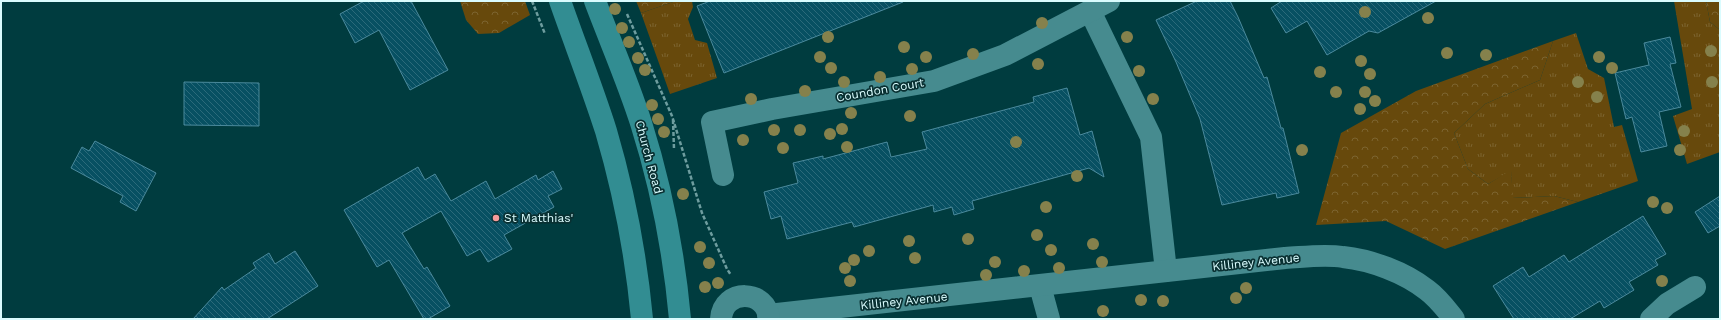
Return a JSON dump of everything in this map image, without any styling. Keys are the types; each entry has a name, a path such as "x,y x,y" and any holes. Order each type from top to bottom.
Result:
{"main road":[{"path":"560,1 606,131 623,196 632,244 642,319"},
{"name":"Church Road","path":"595,1 641,123 656,178 670,239 680,319"}],"street":[{"name":"Coundon Court","path":"723,175 712,122 772,109 934,81 1005,55 1109,1"},
{"path":"1090,11 1151,137 1166,271"},
{"name":"Killiney Avenue","path":"747,296 761,302 766,308 769,317 1285,258 1342,256 1366,261 1411,280 1427,290 1443,305 1454,319"},
{"path":"1040,286 1049,319"},
{"path":"1651,319 1667,304 1695,287"},
{"path":"721,319 722,310 727,303 740,296 747,296"}],"path":[{"path":"532,1 542,28"},
{"path":"624,7 672,116 705,220 727,269 747,296"}],"green space":[{"path":"460,1 525,1 530,15 499,33 478,34 466,20"},
{"path":"636,1 676,1 641,13"},
{"path":"676,1 692,1 693,7 688,19 695,40 707,43 717,78 670,94 641,13"},
{"path":"1674,1 1706,1 1710,22 1720,30 1720,152 1687,164 1673,116 1692,109"},
{"path":"1706,1 1720,1 1720,30 1710,22"},
{"path":"1576,33 1588,69 1604,78 1614,127 1622,125 1638,181 1578,202 1554,196 1512,198 1511,171 1488,184 1468,169 1454,133 1485,104 1540,80 1553,41"},
{"path":"1553,41 1540,80 1485,104 1454,133 1468,169 1488,184 1511,170 1513,198 1554,196 1578,202 1445,249 1386,221 1316,225 1341,133 1416,91"}],"building":[{"path":"364,1 411,1 448,70 410,90 379,30 355,43 340,14"},
{"path":"710,1 903,2 724,73 697,6"},
{"path":"1197,1 1230,1 1264,78 1267,77 1281,128 1283,128 1299,193 1277,198 1276,193 1222,205 1200,119 1176,62 1156,20"},
{"path":"1282,1 1436,1 1378,33 1369,31 1327,55 1307,21 1286,33 1271,8"},
{"path":"1670,37 1676,63 1670,64 1681,107 1659,112 1667,146 1641,152 1632,117 1626,119 1615,73 1649,65 1644,43"},
{"path":"184,82 259,83 259,126 184,125"},
{"path":"1067,88 1080,135 1092,131 1104,177 1089,168 972,201 974,209 954,215 952,207 934,212 933,205 854,227 852,222 787,239 781,216 771,219 764,192 798,183 793,163 823,156 823,159 887,142 891,157 927,149 922,132 1034,102 1033,97"},
{"path":"95,141 156,173 136,211 120,202 123,196 71,168 82,147 89,151"},
{"path":"418,167 425,180 435,174 451,201 486,181 495,199 536,175 538,180 553,171 562,189 548,196 554,207 504,235 512,249 488,262 480,249 467,256 441,211 402,233 424,269 427,267 450,306 428,319 424,319 389,260 377,267 344,210"},
{"path":"1720,196 1720,226 1708,233 1695,212"},
{"path":"1643,216 1666,254 1655,260 1658,265 1629,282 1634,290 1604,308 1600,301 1570,319 1514,319 1493,286 1523,267 1529,277 1564,255 1569,262"},
{"path":"295,251 318,286 267,319 193,319 222,287 224,290 256,268 253,263 269,253 275,264"}],"place":[{"name":"St Matthias'","path":"496,218"}]}
